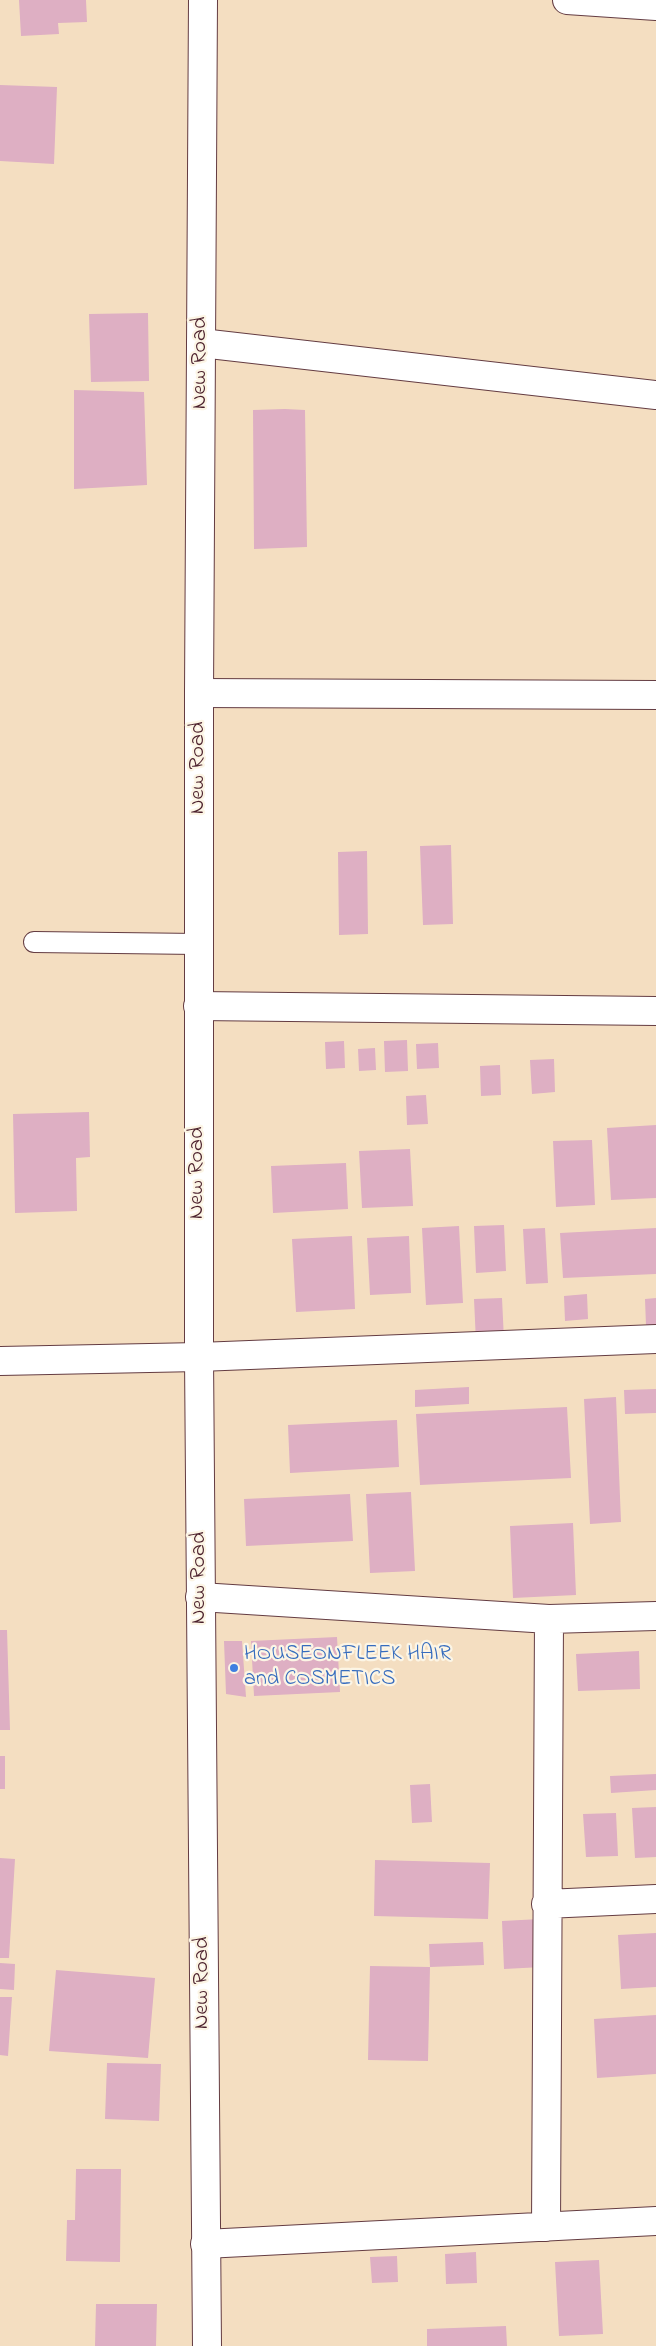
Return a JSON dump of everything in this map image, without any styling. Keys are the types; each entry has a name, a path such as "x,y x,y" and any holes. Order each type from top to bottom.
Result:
{"street":[{"name":"New Road","path":"203,0 198,1006 200,1597 207,2346"},
{"path":"567,0 656,6"},
{"path":"202,343 656,395"},
{"path":"199,693 656,695"},
{"path":"198,1006 656,1011"},
{"path":"0,1361 199,1357 656,1339"},
{"path":"200,1597 548,1619 656,1616"},
{"path":"546,2227 548,1619"},
{"path":"546,1904 656,1899"},
{"path":"205,2244 656,2220"}],"lane":[{"path":"34,942 198,944"}],"building":[{"path":"19,0 86,0 87,22 58,23 59,34 21,36"},
{"path":"0,85 57,87 54,164 0,161"},
{"path":"148,313 149,381 91,382 89,314"},
{"path":"74,390 144,392 147,485 74,489"},
{"path":"253,410 305,410 307,547 254,549"},
{"path":"451,845 453,924 423,925 420,846"},
{"path":"367,851 368,934 339,935 338,852"},
{"path":"407,1040 408,1071 385,1072 384,1041"},
{"path":"344,1041 345,1068 326,1069 325,1042"},
{"path":"438,1043 439,1068 417,1069 416,1044"},
{"path":"375,1048 376,1070 359,1071 358,1049"},
{"path":"554,1059 555,1092 532,1094 530,1060"},
{"path":"500,1065 501,1095 481,1096 480,1066"},
{"path":"426,1095 428,1124 407,1125 406,1096"},
{"path":"89,1112 90,1157 76,1158 77,1211 15,1213 13,1114"},
{"path":"656,1125 656,1198 611,1200 607,1128"},
{"path":"592,1140 595,1205 556,1207 553,1141"},
{"path":"410,1149 413,1206 362,1208 359,1151"},
{"path":"346,1163 348,1209 273,1213 271,1166"},
{"path":"504,1225 506,1271 476,1273 474,1226"},
{"path":"459,1226 463,1303 426,1305 422,1228"},
{"path":"545,1228 548,1283 526,1284 523,1229"},
{"path":"656,1228 656,1274 563,1278 560,1233"},
{"path":"352,1236 355,1309 296,1312 292,1239"},
{"path":"409,1236 411,1293 370,1295 367,1238"},
{"path":"587,1294 588,1319 565,1321 564,1296"},
{"path":"502,1298 504,1340 476,1342 474,1299"},
{"path":"656,1298 656,1325 646,1326 645,1299"},
{"path":"469,1387 469,1404 415,1407 415,1390"},
{"path":"656,1389 656,1413 625,1414 624,1390"},
{"path":"616,1397 621,1522 590,1524 584,1399"},
{"path":"567,1407 571,1478 420,1485 416,1414"},
{"path":"397,1420 399,1467 290,1473 288,1425"},
{"path":"411,1492 415,1571 370,1573 366,1494"},
{"path":"350,1494 353,1541 246,1546 244,1499"},
{"path":"573,1523 576,1595 513,1598 510,1526"},
{"path":"0,1630 7,1630 10,1730 0,1730"},
{"path":"337,1637 340,1692 254,1696 251,1641"},
{"name":"HOUSEONFLEEK HAIR and COSMETICS","path":"224,1641 242,1641 246,1697 226,1694"},
{"path":"639,1651 640,1689 578,1691 576,1654"},
{"path":"0,1756 5,1756 5,1789 0,1789"},
{"path":"656,1774 656,1790 611,1793 610,1776"},
{"path":"430,1784 432,1822 412,1823 410,1785"},
{"path":"656,1807 656,1857 635,1858 632,1808"},
{"path":"616,1813 618,1856 586,1857 583,1814"},
{"path":"0,1858 15,1859 9,1958 0,1958"},
{"path":"375,1860 490,1863 488,1919 374,1916"},
{"path":"540,1919 542,1967 504,1969 502,1921"},
{"path":"656,1933 656,1987 621,1989 618,1935"},
{"path":"483,1942 484,1965 430,1967 429,1944"},
{"path":"0,1963 15,1964 14,1990 0,1989"},
{"path":"370,1966 430,1967 428,2061 368,2060"},
{"path":"56,1970 155,1978 148,2058 49,2051"},
{"path":"0,1997 12,1997 8,2056 0,2055"},
{"path":"656,2015 656,2074 597,2078 594,2019"},
{"path":"107,2063 161,2064 159,2121 105,2119"},
{"path":"76,2169 121,2169 120,2262 66,2261 67,2220 75,2220"},
{"path":"476,2252 477,2283 446,2284 445,2254"},
{"path":"397,2256 398,2282 372,2283 370,2257"},
{"path":"599,2260 603,2334 559,2336 555,2262"},
{"path":"96,2304 157,2304 156,2346 95,2346"},
{"path":"506,2326 507,2346 427,2346 427,2329"}],"place":[{"name":"HOUSEONFLEEK HAIR and COSMETICS","path":"234,1668"}]}
